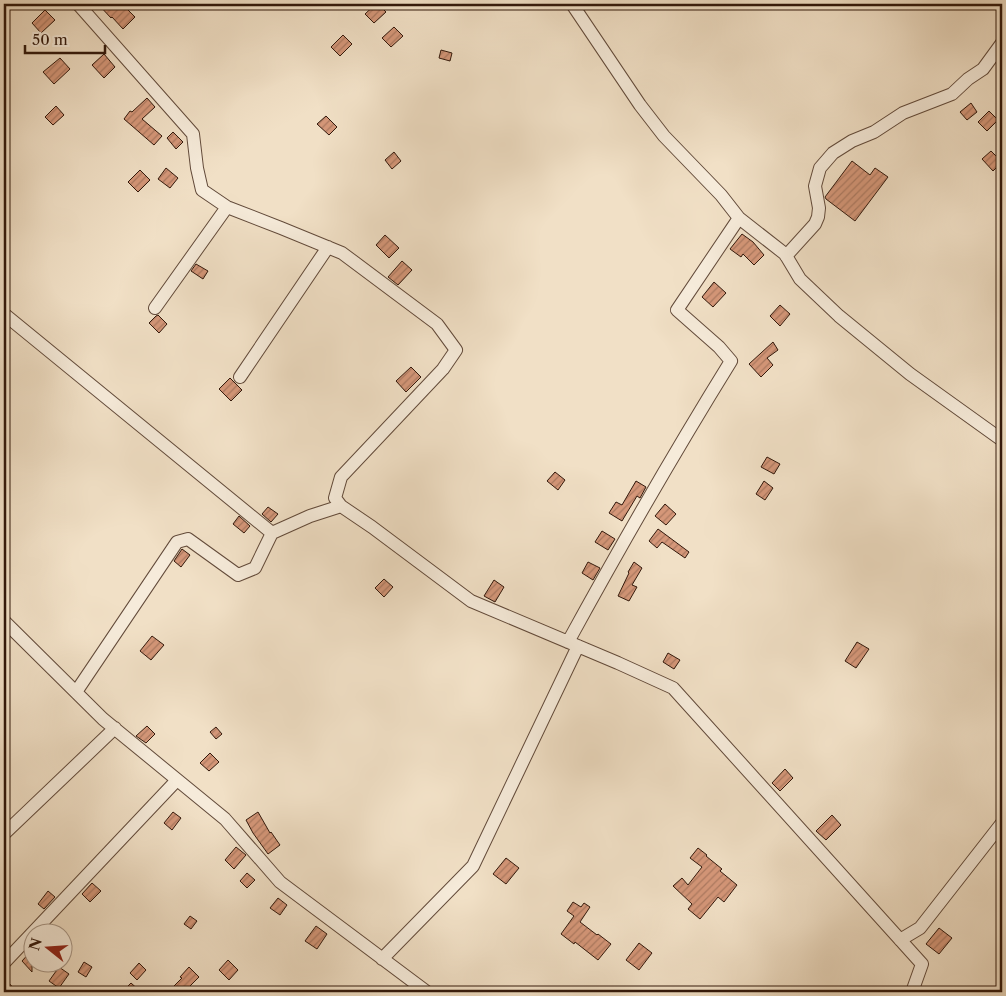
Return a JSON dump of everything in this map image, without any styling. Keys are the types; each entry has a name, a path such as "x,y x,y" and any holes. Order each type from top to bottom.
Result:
{"street":[{"path":"78,4 193,134 202,190 227,207 342,253 437,324 456,350 443,369 342,477 335,498 341,506 471,601 673,688 922,964 912,992"},
{"path":"572,4 640,105 664,136 721,194 739,218 786,256 800,279 839,316 910,374 1002,440"},
{"path":"786,256 815,224 818,218 819,208 815,186 820,168 833,153 852,141 874,132 903,113 952,94 983,69 1002,43"},
{"path":"155,308 227,207"},
{"path":"382,959 473,866 573,644 630,531 689,428 731,361 719,347 677,310 739,218"},
{"path":"240,377 328,247"},
{"path":"4,314 272,533"},
{"path":"76,692 177,542 188,538 238,576 255,568 272,533 310,516 341,506"},
{"path":"4,621 114,728 225,819 280,882 427,992"},
{"path":"4,834 114,728"},
{"path":"4,963 177,780"},
{"path":"900,940 920,928 1002,823"}],"building":[{"path":"98,4 122,4 135,17 123,29"},
{"path":"376,4 386,12 374,23 365,14"},
{"path":"45,10 55,20 41,33 32,23"},
{"path":"394,27 403,36 391,47 382,38"},
{"path":"343,35 352,44 340,56 331,47"},
{"path":"441,50 452,53 450,61 439,58"},
{"path":"104,54 115,67 104,78 92,65"},
{"path":"60,58 70,69 54,84 43,72"},
{"path":"147,98 155,107 142,119 162,136 154,145 124,119 130,111 132,112"},
{"path":"971,103 977,112 967,120 960,112"},
{"path":"56,106 64,115 53,125 45,117"},
{"path":"989,111 998,120 987,131 978,122"},
{"path":"326,116 337,127 329,135 317,124"},
{"path":"173,132 183,142 176,149 167,138"},
{"path":"991,151 1002,162 993,171 982,159"},
{"path":"394,152 401,161 392,169 385,160"},
{"path":"852,161 870,175 875,168 888,177 855,221 825,197"},
{"path":"166,168 178,178 170,188 158,179"},
{"path":"140,170 150,180 138,192 128,182"},
{"path":"742,234 753,242 764,255 754,265 743,254 741,257 730,249"},
{"path":"385,235 399,248 389,258 376,245"},
{"path":"402,261 412,270 398,285 388,277"},
{"path":"196,264 208,271 203,279 191,271"},
{"path":"714,282 726,293 713,307 702,297"},
{"path":"780,305 790,314 780,326 770,316"},
{"path":"158,315 167,324 159,333 149,323"},
{"path":"773,342 778,350 767,358 773,365 761,377 749,364"},
{"path":"411,367 421,377 406,392 396,381"},
{"path":"230,378 242,390 231,401 219,389"},
{"path":"767,457 780,464 774,474 761,467"},
{"path":"555,472 565,480 558,490 547,481"},
{"path":"636,481 646,487 640,498 637,496 622,521 609,513 616,502 622,505"},
{"path":"764,481 773,488 765,500 756,494"},
{"path":"665,504 676,514 666,525 655,516"},
{"path":"268,507 278,514 271,522 262,514"},
{"path":"239,516 250,526 244,533 233,524"},
{"path":"658,529 689,552 685,558 662,542 657,548 649,541"},
{"path":"602,531 615,539 608,550 595,542"},
{"path":"182,549 190,555 181,567 174,561"},
{"path":"588,562 600,568 593,580 582,573"},
{"path":"634,562 642,568 632,585 637,587 629,601 618,596"},
{"path":"384,579 393,587 384,597 375,588"},
{"path":"494,580 504,587 495,602 484,596"},
{"path":"152,636 164,645 151,660 140,651"},
{"path":"857,642 869,649 856,668 845,661"},
{"path":"668,653 680,660 674,669 663,662"},
{"path":"147,726 155,734 146,743 136,736"},
{"path":"216,727 222,734 216,739 210,732"},
{"path":"210,753 219,762 209,771 200,763"},
{"path":"785,769 793,778 780,791 772,783"},
{"path":"173,812 181,818 172,830 164,823"},
{"path":"258,812 270,833 280,845 268,854 246,820"},
{"path":"832,815 841,825 826,840 816,831"},
{"path":"236,847 246,855 234,869 225,860"},
{"path":"698,848 722,869 720,871 737,885 724,902 718,897 700,919 688,909 692,904 673,886 682,878 688,885 702,867 690,858"},
{"path":"506,858 519,868 506,884 493,874"},
{"path":"247,873 255,880 247,888 240,881"},
{"path":"92,883 101,891 90,902 82,894"},
{"path":"48,891 55,897 44,909 38,904"},
{"path":"278,898 287,905 280,915 270,908"},
{"path":"573,902 581,907 584,903 590,907 580,922 611,944 598,960 575,942 574,944 561,934 574,916 567,911"},
{"path":"190,916 197,921 191,929 184,924"},
{"path":"316,926 327,934 317,949 305,941"},
{"path":"939,928 952,938 939,954 926,944"},
{"path":"639,943 652,953 639,970 626,960"},
{"path":"228,960 238,970 229,980 219,970"},
{"path":"84,962 92,967 86,977 78,972"},
{"path":"139,963 146,970 137,980 130,973"},
{"path":"189,967 199,977 184,992 168,992 182,978 180,977"},
{"path":"54,974 69,974 59,988 49,981"},
{"path":"8,982 17,992 4,992 4,986"},
{"path":"131,983 141,992 122,992"}]}
